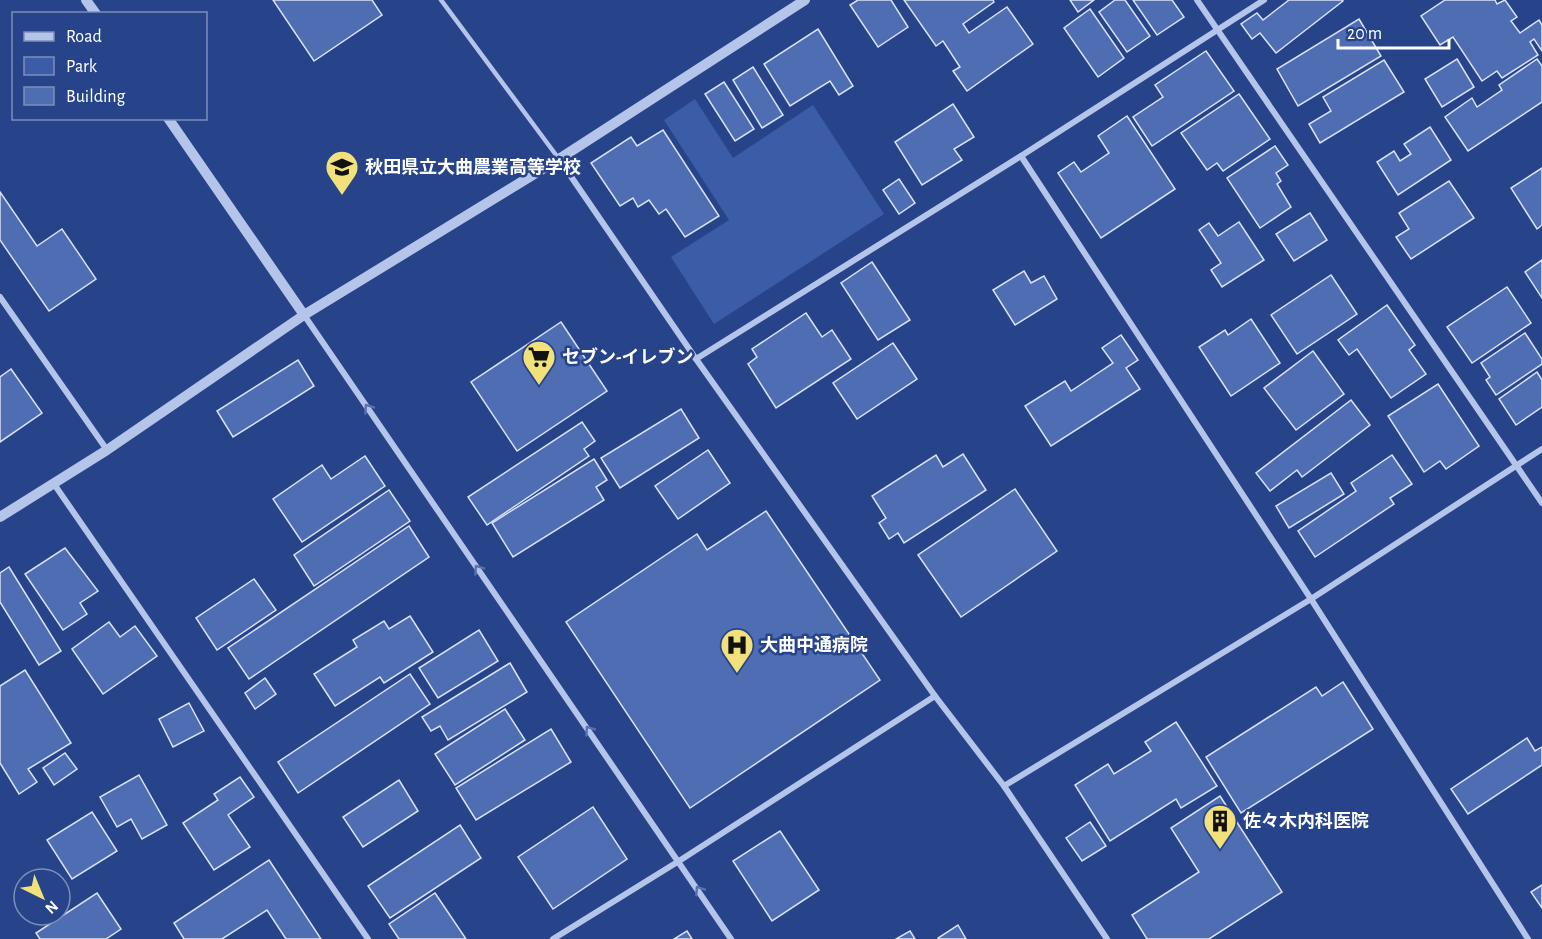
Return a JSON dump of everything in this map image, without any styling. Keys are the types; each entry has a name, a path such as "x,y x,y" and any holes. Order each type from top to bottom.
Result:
{"street":[{"path":"0,517 107,450 304,315 559,159 805,0"},
{"path":"1197,0 1542,503"},
{"path":"696,359 1021,156 1264,0"},
{"path":"169,120 732,939"},
{"path":"1021,156 1311,599 1528,939"},
{"path":"559,159 696,359 935,696 1004,786 1107,939"},
{"path":"0,297 107,450"},
{"path":"1004,786 1311,599 1542,449"},
{"path":"54,484 368,939"},
{"path":"553,939 680,861 935,696"}],"lane":[{"path":"441,0 559,159"}],"green space":[{"path":"695,99 733,158 813,105 884,214 714,324 671,257 729,220 664,120"}],"building":[{"path":"273,0 372,0 382,15 314,61"},
{"path":"858,0 891,0 908,27 878,47 850,5"},
{"path":"904,0 993,0 994,2 963,24 969,33 1007,7 1033,44 967,91 953,71 960,67 943,41 936,46"},
{"path":"1070,0 1094,0 1078,12"},
{"path":"1115,0 1125,0 1150,36 1127,52 1099,12"},
{"path":"1133,0 1172,0 1184,17 1157,35"},
{"path":"1289,0 1343,1 1276,53 1260,33 1252,39 1241,24 1257,13 1263,20"},
{"path":"1445,0 1495,0 1497,4 1505,0 1517,17 1511,21 1520,33 1539,20 1542,25 1542,51 1534,39 1530,42 1538,55 1502,78 1497,71 1482,81 1453,37 1440,45 1421,16"},
{"path":"1090,9 1124,58 1098,77 1064,28"},
{"path":"1359,19 1381,56 1298,106 1277,69"},
{"path":"818,29 853,86 839,95 830,81 790,106 764,64"},
{"path":"1206,51 1234,91 1152,146 1133,117 1163,97 1155,85"},
{"path":"1457,59 1474,87 1442,107 1425,79"},
{"path":"1537,59 1542,66 1542,102 1468,151 1445,117 1472,98 1477,107 1502,90 1499,85"},
{"path":"1384,60 1404,92 1320,143 1309,124 1331,111 1323,97"},
{"path":"753,67 783,115 762,128 733,80"},
{"path":"724,82 754,129 735,141 705,94"},
{"path":"1239,94 1270,139 1223,171 1217,163 1207,170 1181,133"},
{"path":"953,104 974,137 954,149 962,160 922,185 895,142"},
{"path":"1127,116 1175,189 1101,238 1058,173 1074,162 1081,172 1109,153 1098,136"},
{"path":"1430,127 1451,160 1398,195 1377,162 1394,151 1400,161 1411,154 1404,144"},
{"path":"663,130 719,216 685,237 666,209 659,214 649,200 638,207 633,198 620,206 591,163 631,137 637,146"},
{"path":"1275,146 1288,165 1276,173 1281,181 1277,184 1291,207 1260,228 1227,178"},
{"path":"1542,168 1542,225 1537,229 1511,188"},
{"path":"899,179 915,203 899,214 883,190"},
{"path":"1449,181 1474,218 1411,259 1396,237 1409,229 1399,213"},
{"path":"0,192 37,246 62,229 96,279 49,311 0,240"},
{"path":"1310,213 1327,240 1294,261 1276,234"},
{"path":"1239,222 1264,260 1222,287 1211,270 1221,263 1199,230 1209,223 1218,236"},
{"path":"1542,260 1542,298 1525,272"},
{"path":"872,262 910,320 878,340 841,283"},
{"path":"1024,271 1031,283 1044,276 1057,299 1015,325 993,290"},
{"path":"1331,275 1357,314 1297,354 1271,315"},
{"path":"1507,287 1531,323 1472,363 1447,327"},
{"path":"1387,305 1415,345 1409,350 1426,374 1391,398 1357,349 1349,355 1338,340"},
{"path":"806,313 822,337 832,330 851,359 776,408 748,364 757,357 752,349"},
{"path":"1251,319 1280,363 1231,396 1199,347 1225,330 1228,335"},
{"name":"セブン-イレブン","path":"561,322 607,391 517,451 471,382"},
{"path":"1525,333 1542,359 1542,364 1496,395 1486,380 1490,377 1481,363"},
{"path":"1121,335 1138,360 1126,368 1140,389 1051,446 1025,406 1065,381 1071,391 1113,363 1102,348"},
{"path":"893,343 917,379 857,419 833,383"},
{"path":"1313,351 1344,394 1296,430 1264,388"},
{"path":"298,360 314,386 233,437 217,411"},
{"path":"11,369 42,413 0,442 0,377"},
{"path":"1537,372 1542,380 1542,407 1516,425 1499,399"},
{"path":"1438,384 1479,446 1446,469 1440,461 1424,472 1388,416"},
{"path":"1351,400 1370,425 1302,477 1297,470 1270,491 1256,473"},
{"path":"681,409 699,438 620,488 601,458"},
{"path":"582,422 595,441 584,449 589,456 487,525 468,497"},
{"path":"708,450 730,483 678,519 655,486"},
{"path":"963,454 986,490 904,543 898,533 889,539 879,523 886,518 872,496 936,455 943,467"},
{"path":"1392,455 1412,484 1390,498 1394,504 1315,557 1298,531 1356,491 1351,483"},
{"path":"365,456 385,486 302,542 273,499 322,465 331,479"},
{"path":"594,459 607,480 596,487 604,500 513,557 492,523"},
{"path":"1331,473 1344,494 1289,528 1276,506"},
{"path":"1015,489 1057,551 961,617 918,555"},
{"path":"389,490 410,521 314,586 294,555"},
{"path":"766,511 880,680 690,808 566,622 697,534 707,550"},
{"path":"409,526 429,557 249,679 228,648"},
{"path":"65,548 98,591 80,603 87,614 63,630 25,574"},
{"path":"9,567 61,651 39,665 0,602 0,573"},
{"path":"254,579 276,610 217,650 196,618"},
{"path":"410,616 433,652 384,683 380,677 335,706 314,674 357,647 353,640 384,621 389,629"},
{"path":"109,622 120,637 135,626 157,656 103,694 72,649"},
{"path":"479,630 498,661 438,698 419,668"},
{"path":"510,663 527,692 448,740 440,726 431,731 422,717"},
{"path":"25,670 71,743 28,769 37,782 19,794 0,763 0,686"},
{"path":"410,674 430,704 298,793 278,762"},
{"path":"265,678 276,694 255,709 245,693"},
{"path":"1343,682 1373,729 1241,813 1206,757 1316,687 1322,696"},
{"path":"189,703 204,731 173,747 159,719"},
{"path":"505,709 525,740 455,785 435,754"},
{"path":"1176,722 1217,786 1181,808 1176,799 1110,841 1075,785 1108,764 1114,774 1151,751 1145,742"},
{"path":"551,729 571,762 476,820 456,788"},
{"path":"1527,738 1535,751 1542,747 1542,765 1468,814 1451,789"},
{"path":"65,753 77,769 54,785 43,768"},
{"path":"139,775 167,825 142,839 131,819 117,827 100,797"},
{"path":"240,777 254,797 228,815 250,847 214,870 183,823 218,800 214,794"},
{"path":"399,780 418,811 363,847 343,817"},
{"name":"佐々木内科医院","path":"1220,796 1282,892 1209,939 1147,939 1132,915 1199,872 1171,828"},
{"path":"593,807 627,859 553,909 518,857"},
{"path":"92,812 117,851 72,879 72,867 64,867 47,840"},
{"path":"1090,822 1106,846 1082,861 1066,838"},
{"path":"460,825 481,858 390,918 368,886"},
{"path":"780,831 819,890 772,921 733,861"},
{"path":"269,860 321,939 286,939 267,910 222,939 184,939 174,923"},
{"path":"1542,885 1542,908 1531,892"},
{"path":"97,893 121,929 106,939 40,939 36,933 45,927 72,927 72,909"},
{"path":"435,893 466,939 399,939 389,924"},
{"path":"958,925 966,939 938,938"},
{"path":"687,931 692,939 674,939"},
{"path":"910,931 915,939 896,939"}],"place":[{"name":"秋田県立大曲農業高等学校","path":"342,196"},
{"name":"セブン-イレブン","path":"539,386"},
{"name":"大曲中通病院","path":"737,674"},
{"name":"佐々木内科医院","path":"1220,850"}]}
